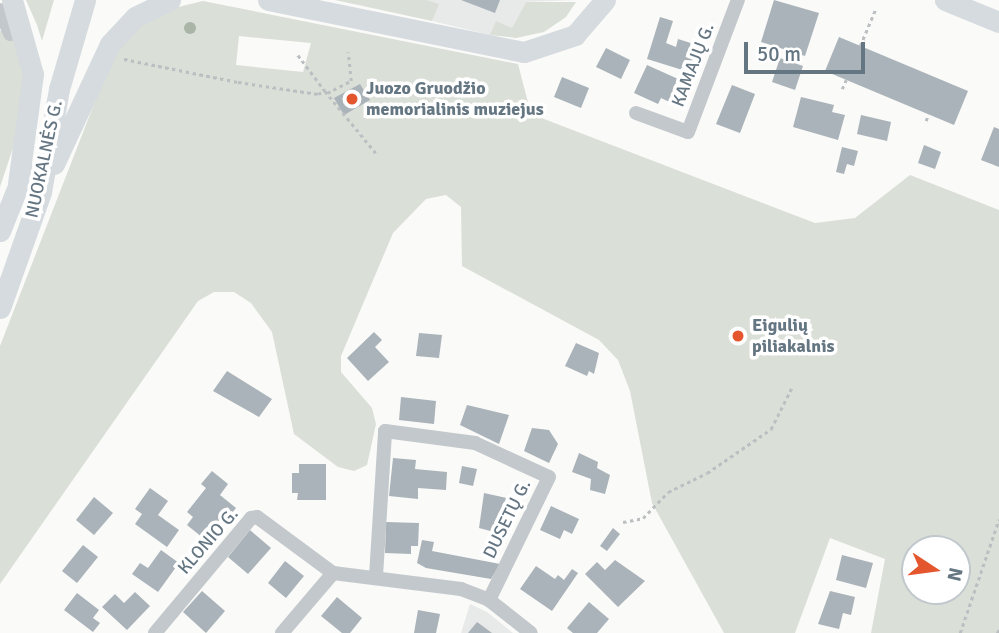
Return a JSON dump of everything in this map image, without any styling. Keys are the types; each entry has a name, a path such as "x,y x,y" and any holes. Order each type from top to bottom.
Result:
{"main road":[{"path":"12,0 33,74 18,184"},
{"name":"NUOKALNĖS G.","path":"0,307 40,192 59,89 85,0"},
{"path":"40,192 110,44 135,17 170,0"},
{"path":"268,0 524,52 575,34 605,0"},
{"path":"945,0 999,22"},
{"name":"NUOKALNĖS G.","path":"0,231 59,89"}],"street":[{"name":"KAMAJŲ G.","path":"636,113 688,132 738,0"},
{"path":"0,10 10,34"},
{"name":"DUSETŲ G.","path":"376,576 385,431 475,443 549,477 489,600"},
{"name":"KLONIO G.","path":"155,633 251,518 262,520 309,560 332,573"},
{"path":"282,633 332,573 376,576 461,589 489,600 531,633"}],"path":[{"path":"860,46 876,8"},
{"path":"117,57 238,82 318,94 351,81 348,52"},
{"path":"298,55 376,153"},
{"path":"842,89 846,80"},
{"path":"926,121 928,114"},
{"path":"623,522 643,518 668,492 707,473 771,429 792,387"},
{"path":"960,633 999,519"}],"shaded area":[{"path":"26,0 54,0 42,41 37,25"},
{"path":"335,0 427,0 439,4 432,21"},
{"path":"427,0 577,0 526,2 512,28 490,35 432,21 438,4"},
{"path":"203,1 518,64 531,114 815,223 855,218 910,175 999,210 999,633 871,633 885,559 830,538 795,633 724,633 652,503 630,391 618,360 599,340 462,266 461,207 446,195 426,199 393,233 341,356 341,372 372,408 376,424 367,465 354,471 338,467 294,434 272,332 251,303 234,292 214,292 198,301 0,584 0,346 117,45 153,13","holes":["239,36 311,43 303,72 236,65"]},
{"path":"526,2 576,2 566,17 544,32 516,38 490,35 496,21 512,28"},
{"path":"16,21 26,76 18,133 0,187 0,31"},
{"path":"470,604 487,612 513,633 461,633"}],"building":[{"path":"461,0 500,0 495,13"},
{"path":"774,0 819,13 805,56 761,42"},
{"path":"660,17 673,21 666,43 676,47 678,39 697,45 689,72 647,59"},
{"path":"839,37 968,91 954,125 825,71"},
{"path":"606,48 630,60 621,79 596,67"},
{"path":"780,58 803,66 795,90 772,82"},
{"path":"647,65 687,83 676,105 661,98 658,104 634,93"},
{"path":"562,77 589,88 581,108 554,97"},
{"name":"Juozo Gruodžio memorialinis muziejus","path":"360,84 370,100 344,115 334,98"},
{"path":"732,85 755,94 740,133 716,124"},
{"path":"801,97 834,105 832,112 845,115 838,140 793,127"},
{"path":"861,115 891,122 887,141 857,134"},
{"path":"994,127 999,129 999,167 981,160"},
{"path":"924,145 941,152 935,169 918,163"},
{"path":"842,147 858,151 854,166 847,164 844,174 836,172"},
{"path":"374,332 382,340 375,347 389,362 368,381 347,358"},
{"path":"419,333 442,335 439,358 416,356"},
{"path":"576,343 599,353 594,374 589,371 587,376 565,366"},
{"path":"227,371 272,399 259,417 213,391"},
{"path":"401,397 436,401 434,424 399,420"},
{"path":"467,405 509,415 499,444 460,425"},
{"path":"532,428 549,430 558,444 549,463 524,451"},
{"path":"579,453 598,462 597,468 610,475 605,494 590,490 591,479 572,472"},
{"path":"393,458 416,460 415,469 447,472 446,490 418,488 418,499 389,496"},
{"path":"299,464 326,464 326,500 297,500 298,493 292,493 292,473 299,473"},
{"path":"462,466 477,469 473,486 459,483"},
{"path":"212,471 228,484 220,495 236,508 208,542 187,525 193,517 187,512 206,488 201,484"},
{"path":"150,488 168,501 158,515 179,530 167,547 135,524 142,514 135,509"},
{"path":"484,493 511,499 498,533 479,528"},
{"path":"94,497 113,513 94,535 76,520"},
{"path":"551,506 579,519 572,534 564,530 560,539 540,530"},
{"path":"386,522 419,523 418,546 411,546 411,554 385,553"},
{"path":"613,528 620,534 607,551 600,546"},
{"path":"250,530 271,548 248,574 228,557"},
{"path":"422,540 434,542 432,551 500,564 491,579 426,568 417,563"},
{"path":"83,545 98,557 77,583 62,571"},
{"path":"161,550 179,563 158,592 132,574 140,563 148,568"},
{"path":"842,555 873,563 866,588 836,580"},
{"path":"615,560 645,581 618,607 585,574 597,562 605,570"},
{"path":"285,561 304,576 286,598 268,583"},
{"path":"536,566 555,579 558,575 564,580 572,569 578,573 552,611 520,589"},
{"path":"202,591 225,611 206,633 183,612"},
{"path":"830,591 855,597 851,615 843,613 839,629 818,624"},
{"path":"135,592 150,606 127,630 102,607 115,594 124,603"},
{"path":"77,593 99,610 93,618 100,623 93,632 64,610"},
{"path":"337,597 362,618 350,633 342,633 321,616"},
{"path":"589,602 609,619 597,633 573,633 567,628"},
{"path":"418,610 440,614 436,633 414,633"},
{"path":"477,622 492,633 468,633"}],"place":[{"name":"Juozo Gruodžio memorialinis muziejus","path":"352,99"},
{"name":"Eigulių piliakalnis","path":"738,336"}]}
